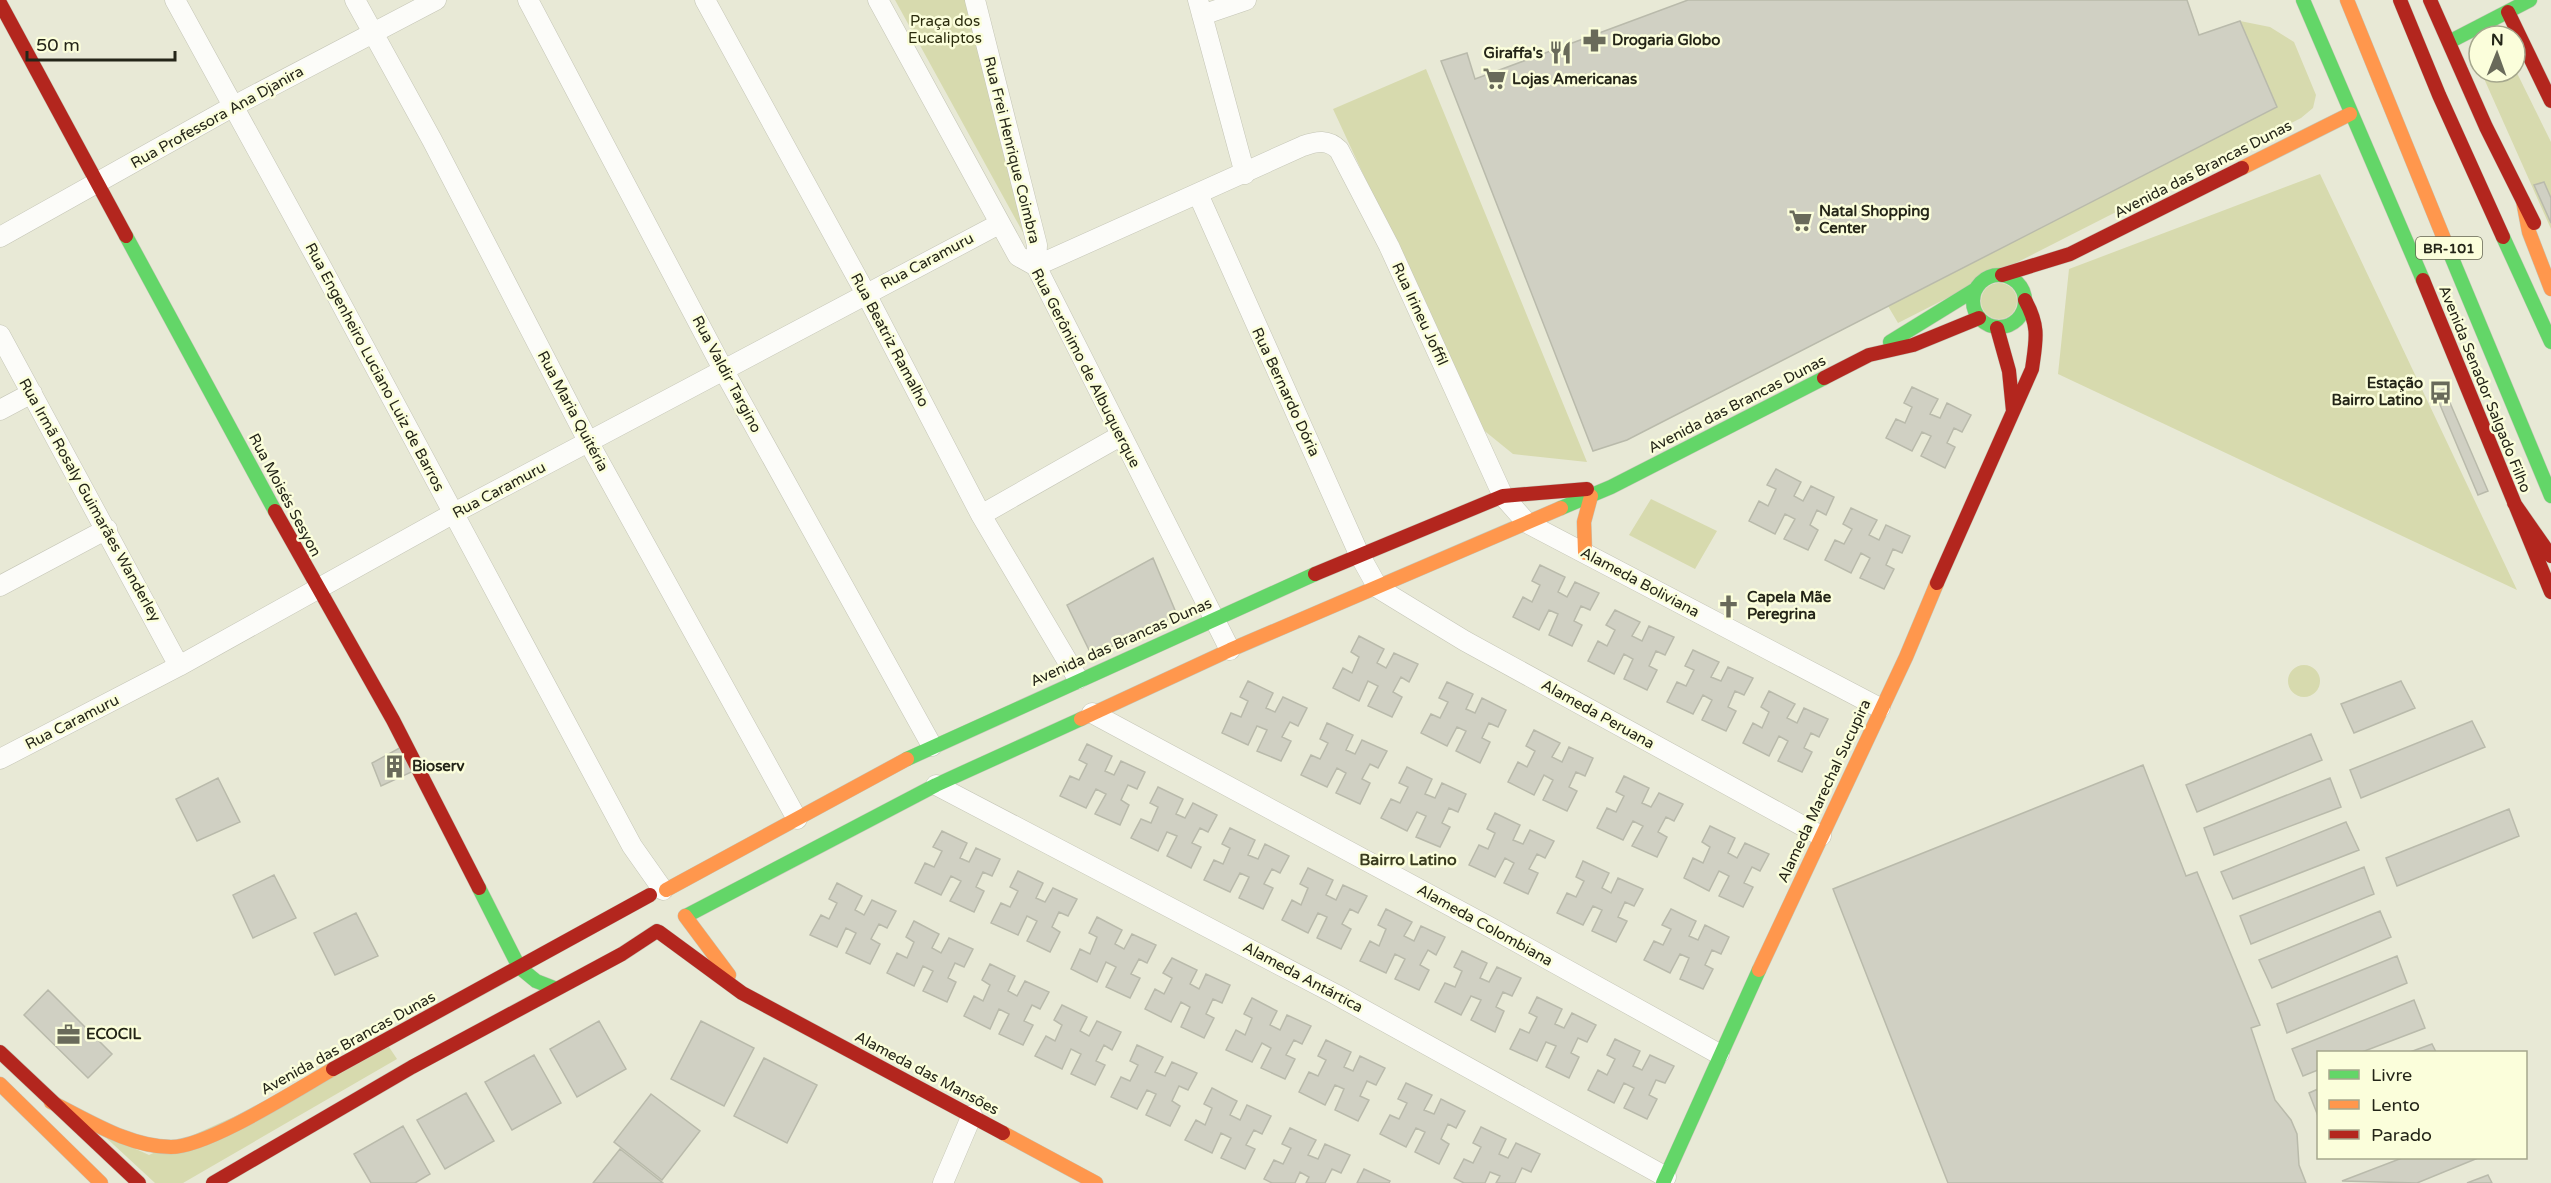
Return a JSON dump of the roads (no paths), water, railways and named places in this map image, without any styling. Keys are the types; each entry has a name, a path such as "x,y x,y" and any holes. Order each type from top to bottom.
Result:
{"main road":[{"name":"Avenida Senador Salgado Filho","path":"2303,0 2350,114 2446,332 2551,592"},
{"name":"Avenida Senador Salgado Filho","path":"2347,0 2529,448 2551,496"},
{"name":"BR-101","path":"2400,0 2439,95 2551,342"},
{"path":"2430,0 2486,127 2551,259"},
{"path":"2449,42 2530,0"},
{"name":"Rua Moisés Sesyon","path":"0,3 317,588 393,720 519,966 536,981 554,988"},
{"path":"2508,12 2551,100"},
{"name":"Avenida das Brancas Dunas","path":"2002,275 2070,254 2350,114"},
{"path":"2523,201 2529,232 2551,289"},
{"name":"Avenida das Brancas Dunas","path":"2029,288 2070,254"},
{"path":"2002,275 2029,288 2021,316 2014,323 1997,328 1979,318 1973,307 1976,289 1988,278 2002,275"},
{"name":"Alameda Marechal Sucupira","path":"1665,1180 1719,1054 1906,657 2032,369 2037,341 2036,318 2029,288"},
{"name":"Avenida das Brancas Dunas","path":"51,1102 126,1137 147,1144 188,1146 554,988 622,954 658,931 673,931 683,922 684,909 722,897 936,785 1230,651 1611,487 1879,351 1924,319 1976,289"},
{"name":"Avenida das Brancas Dunas","path":"1879,351 1914,345 1979,318"},
{"name":"Alameda Marechal Sucupira","path":"1997,328 2010,372 2013,413"},
{"name":"Avenida das Brancas Dunas","path":"213,1183 404,1051 519,966 653,900 932,746 1359,554 1503,496 1611,487"},
{"path":"1585,553 1584,522 1590,496"},
{"path":"2514,503 2551,556"},
{"path":"708,946 709,923 722,897"},
{"path":"653,900 684,909"},
{"name":"Alameda das Mansões","path":"653,900 658,931 742,993 1096,1183"},
{"name":"Alameda das Mansões","path":"684,909 742,993"},
{"path":"0,1052 139,1183"},
{"path":"0,1084 101,1183"}],"street":[{"name":"Rua Engenheiro Luciano Luiz de Barros","path":"175,0 641,861 650,868 653,900"},
{"name":"Rua Maria Quitéria","path":"355,0 432,140 589,443 797,819"},
{"name":"Rua Professora Ana Djanira","path":"0,237 99,184 232,107 436,0"},
{"name":"Rua Valdir Targino","path":"528,0 724,371 932,746"},
{"name":"Rua Beatriz Ramalho","path":"705,0 866,294 981,515 1078,679"},
{"name":"Rua Gerônimo de Albuquerque","path":"878,0 1018,256 1036,266 1120,436 1216,618 1230,651"},
{"name":"Rua Frei Henrique Coimbra","path":"975,0 1037,245 1036,266"},
{"path":"1036,266 1245,174 1200,7 1246,0"},
{"name":"Rua Irineu Joffil","path":"1245,174 1303,146 1325,142 1339,150 1389,246 1503,496"},
{"name":"Rua Bernardo Dória","path":"1198,194 1359,554 1377,588"},
{"name":"Rua Caramuru","path":"0,759 179,666 454,513 999,224"},
{"name":"Rua Irmã Rosaly Guimarães Wanderley","path":"0,335 107,529 179,666"},
{"path":"0,410 32,393"},
{"path":"981,515 1120,436"},
{"name":"Alameda Boliviana","path":"1503,496 1527,522 1880,708"},
{"path":"0,586 107,529"},
{"name":"Alameda Peruana","path":"1377,588 1465,641 1821,836"},
{"name":"Alameda Colombiana","path":"1092,713 1497,931 1719,1054"},
{"name":"Alameda Antártica","path":"936,785 1335,994 1665,1180"},
{"path":"943,1183 972,1115"}],"place":[{"name":"Drogaria Globo","path":"1594,40"},
{"name":"Giraffa's","path":"1561,53"},
{"name":"Lojas Americanas","path":"1494,79"},
{"name":"Natal Shopping Center","path":"1801,220"},
{"name":"Estação Bairro Latino","path":"2441,392"},
{"name":"Capela Mãe Peregrina","path":"1729,606"},
{"name":"Bioserv","path":"394,766"},
{"name":"ECOCIL","path":"68,1034"}],"district":[{"name":"Bairro Latino","path":"1408,859"}],"park label":[{"name":"Praça dos Eucaliptos","path":"945,30"}]}
